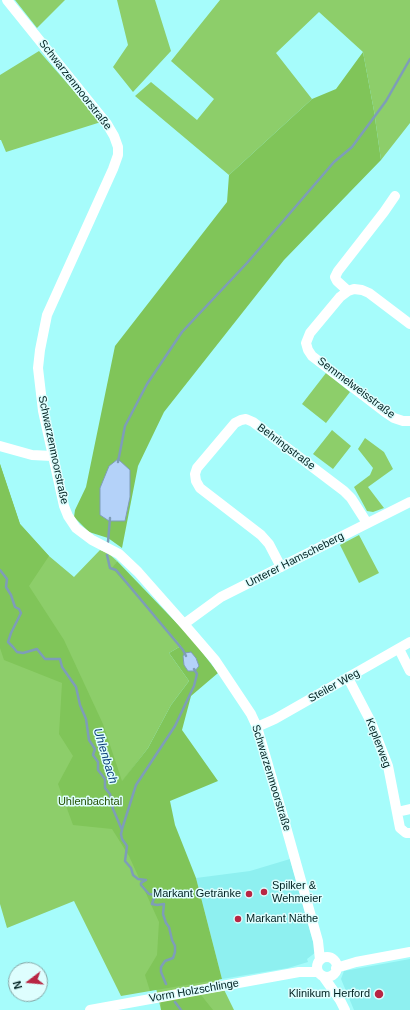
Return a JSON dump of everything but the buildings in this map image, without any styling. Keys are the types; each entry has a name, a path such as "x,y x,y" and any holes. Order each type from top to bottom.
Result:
{"street":[{"name":"Schwarzenmoorstraße","path":"7,0 107,124 114,136 118,148 118,155 114,169 47,315 42,336 38,368 39,387 52,456 64,506 74,524 83,534 119,554 138,572 184,624 229,681 258,727 318,941 326,966 345,1010"},
{"path":"395,196 335,277 337,281 348,291 354,289 369,293 410,324"},
{"name":"Semmelweisstraße","path":"348,291 340,297 310,333 306,343 308,350 312,356 385,412 402,421 410,421"},
{"name":"Behringstraße","path":"281,567 269,544 260,535 200,488 196,481 195,474 197,468 235,423 240,420 246,419 253,422 344,490 367,523"},
{"path":"0,446 32,455 52,456"},
{"name":"Unterer Hamscheberg","path":"184,624 221,598 410,502"},
{"name":"Steiler Weg","path":"258,727 275,719 410,642"},
{"path":"398,649 410,671"},
{"name":"Keplerweg","path":"348,678 372,722 381,745 388,766 400,828 406,833 410,833"},
{"path":"397,812 410,809"},
{"name":"Vorm Holzschlinge","path":"95,1009 410,952"}],"shaded area":[{"path":"118,459 130,470 130,497 125,521 109,521 100,515 100,488 109,466"},
{"path":"191,652 196,658 199,666 195,671 188,671 184,665 183,656 185,653"},
{"path":"290,859 316,952 307,959 308,962 288,968 222,979 196,878 250,871"},
{"name":"Klinikum Herford","path":"410,959 410,1010 354,1010 341,979 344,971"}],"green space":[{"path":"15,0 65,0 37,28"},
{"path":"117,0 155,0 171,51 133,92 113,67 128,45"},
{"path":"220,0 410,0 410,123 381,160 363,52 319,12 276,53 312,99 229,175 135,96 151,82 197,120 214,99 171,61"},
{"path":"39,51 101,122 6,152 0,140 0,75"},
{"path":"363,52 381,160 284,260 164,412 138,466 122,548 108,538 89,532 74,517 75,510 86,487 115,346 227,202 229,175 312,99 336,89"},
{"path":"326,373 350,392 326,423 302,404"},
{"path":"332,430 351,446 333,469 313,454"},
{"path":"365,438 384,452 393,469 368,487 384,508 373,512 367,511 354,487 370,475 373,468 358,449"},
{"path":"0,464 20,524 49,556 74,577 100,550 108,553 117,561 113,568 181,646 169,653 189,681 171,705 148,748 122,782 234,1010 161,1010 156,988 150,991 121,996 74,901 7,928 0,904"},
{"name":"Uhlenbachtal","path":"0,464 20,524 49,556 29,586 64,640 103,724 122,781 148,748 171,705 189,681 169,653 181,646 112,568 117,561 192,639 218,673 191,696 182,730 218,781 170,801 175,825 196,878 222,979 150,991 145,975 157,955 159,922 129,856 112,829 73,825 58,784 73,756 59,734 62,683 4,660 0,648"},
{"path":"359,535 379,573 359,583 340,545"},
{"path":"201,995 213,1010 161,1010 161,1001"}],"waterway":[{"path":"118,462 125,426 147,384 182,332 247,263 334,162 352,147 386,101 410,59"},
{"path":"108,542 110,518"},
{"path":"107,555 110,568 116,570 183,650 186,656"},
{"name":"Uhlenbach","path":"0,570 7,579 6,587 11,595 15,607 19,609 21,613 8,642 17,652 23,653 37,649 45,659 60,659 62,667 76,687 80,705 86,719 89,740 95,749 93,755 98,762 98,770 105,779 105,788 110,794 113,809 122,830 122,839 127,846 125,861 131,868 133,875 138,879 146,880 141,883 141,885 149,894 155,895 152,904 164,904 163,914 175,946 173,958 165,961 161,967 161,972 166,984"},
{"path":"122,829 136,785 175,726 194,686 197,674 194,669"},
{"name":"Uhlenbach","path":"175,1002 181,1010"}],"place":[{"name":"Spilker & Wehmeier","path":"264,892"},
{"name":"Markant Getränke","path":"249,894"},
{"name":"Markant Näthe","path":"238,919"},
{"name":"Klinikum Herford","path":"379,994"}]}
